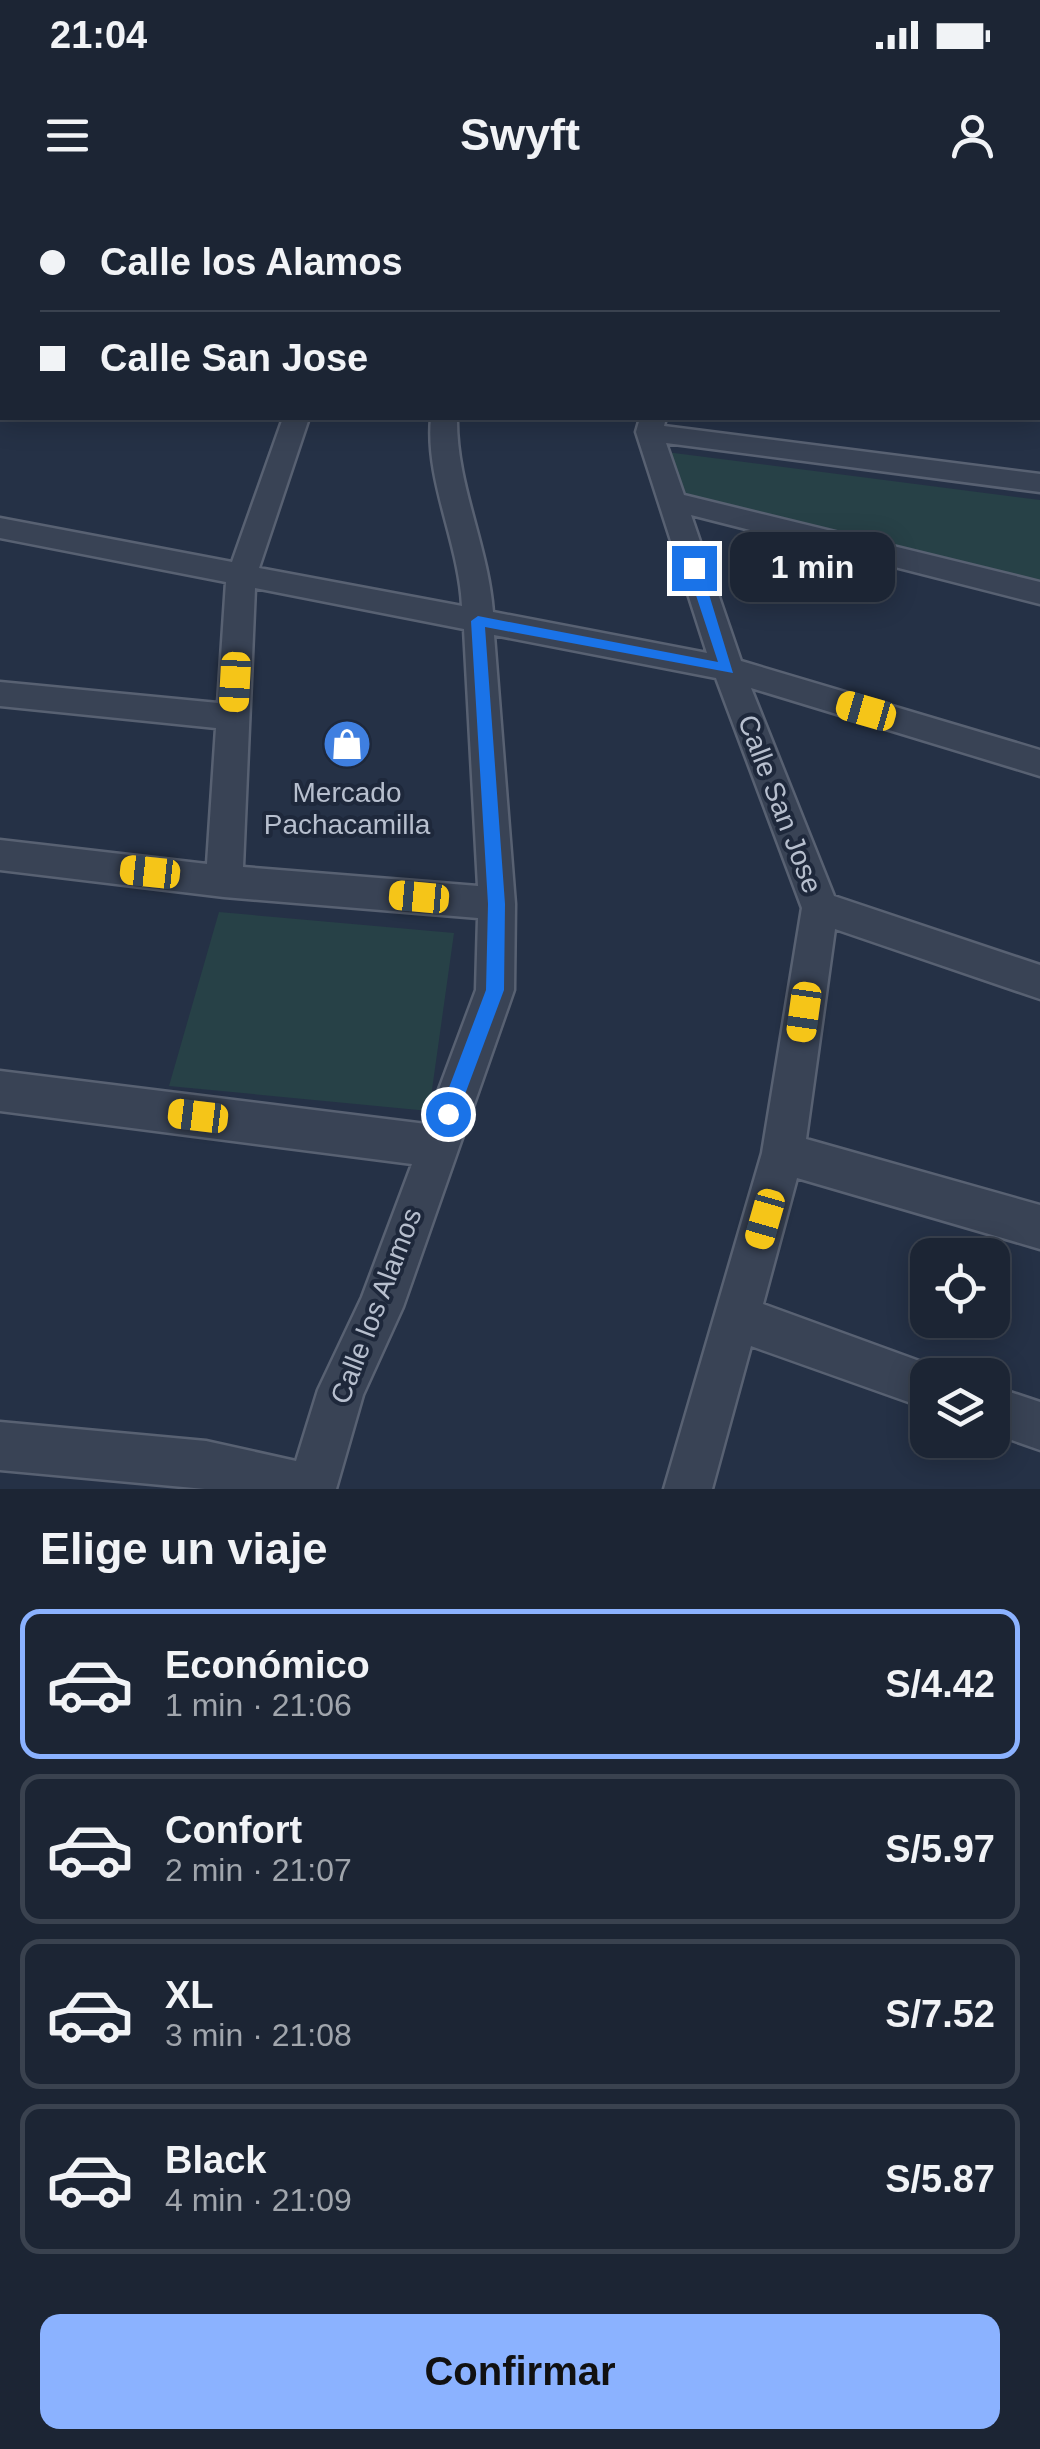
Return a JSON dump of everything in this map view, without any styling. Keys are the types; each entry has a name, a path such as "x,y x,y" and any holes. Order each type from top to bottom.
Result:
{"street":[{"path":"224,882 241,577 295,420"},
{"name":"Calle los Alamos","path":"311,1489 341,1390 381,1307 495,990 497,904 475,572 442,452 444,420"},
{"path":"651,425 1040,483"},
{"name":"Calle San Jose","path":"651,425 728,669 820,908 783,1153 688,1489"},
{"path":"672,501 1040,593"},
{"path":"0,528 728,669 1040,763"},
{"path":"0,694 233,717"},
{"path":"0,855 224,882 497,904"},
{"path":"820,908 1040,982"},
{"path":"0,1091 436,1146"},
{"path":"783,1153 1040,1227"},
{"path":"737,1318 910,1380"},
{"path":"1010,1416 1040,1426"},
{"path":"0,1446 206,1465 311,1489"}],"green space":[{"path":"666,452 1040,500 1040,583 680,493"},
{"path":"219,912 454,933 429,1111 169,1086"}],"place":[{"name":"Mercado Pachacamilla","path":"347,744"}],"route":[{"path":"448,1114 495,990 497,904 478,621 728,669 694,568"}]}
